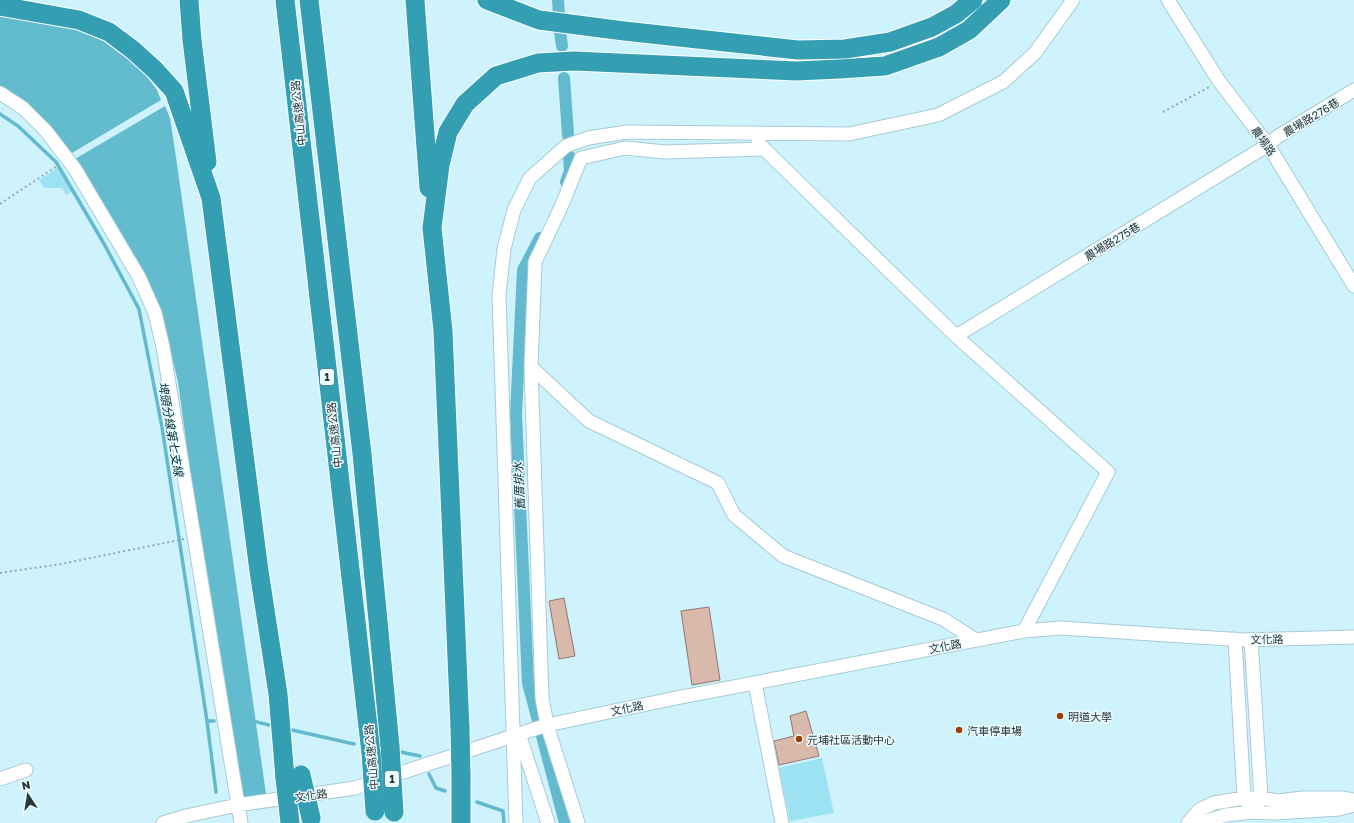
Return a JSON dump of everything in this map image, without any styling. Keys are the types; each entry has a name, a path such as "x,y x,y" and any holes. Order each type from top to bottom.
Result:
{"highway":[{"path":"189,0 192,40 211,198 258,563 278,694 293,777 311,821"},
{"name":"中山高速公路","path":"285,0 371,754 376,817"},
{"name":"中山高速公路","path":"309,0 362,454 390,746 394,817"},
{"path":"415,0 432,228 443,331 460,728 461,823"},
{"path":"487,0 539,20 624,32 798,50 845,49 890,42 932,28 956,14 973,0"},
{"path":"432,228 440,165 448,132 465,104 496,76 538,63 574,61 796,71 840,70 885,66 939,47 970,30 1001,0"},
{"path":"0,6 79,20 109,32 156,70 174,91 211,198"},
{"path":"290,823 293,777"}],"street":[{"path":"516,823 519,734 499,295 504,249 514,210 530,178 566,146 588,138 627,132 849,134 938,116 1003,82 1035,53 1073,0"},
{"name":"農場路","path":"1168,0 1219,81 1268,145 1354,286"},
{"name":"農場路276巷","path":"1268,145 1354,90"},
{"path":"0,93 23,108 46,132 68,159 139,277 155,313 163,346 241,823"},
{"path":"747,132 956,336 1108,472 1024,631"},
{"name":"農場路275巷","path":"956,336 1268,145"},
{"path":"578,823 545,726 542,698 531,367 535,262 561,207 581,158 625,148 664,152 763,149"},
{"path":"531,367 589,421 718,483 734,515 783,556 943,619 976,640"},
{"name":"文化路","path":"163,823 186,816 237,805 355,788 545,726 676,698 1024,631 1060,628 1251,640 1354,637"},
{"path":"1235,639 1244,798 1253,812"},
{"path":"1251,640 1261,798 1253,812"},
{"path":"754,683 782,823"},
{"path":"519,734 548,823"},
{"path":"0,779 26,770"},
{"path":"1188,823 1200,810 1214,803 1244,798 1261,798 1278,801 1304,798 1342,798 1354,800"},
{"path":"1200,823 1226,815 1253,812 1274,813 1339,810 1354,805"}],"path":[{"path":"1162,112 1219,81"},
{"path":"0,204 54,168"},
{"path":"0,572 61,564 184,538"}],"shaded area":[{"path":"0,15 71,26 106,40 136,61 157,90 161,100 72,153 49,125 0,87"},
{"path":"165,106 170,118 176,157 266,794 242,798 202,557 178,382 165,327 145,275 118,227 75,159"},
{"path":"57,168 72,192 66,195 62,188 44,188 39,180"},
{"path":"822,758 834,813 790,821 779,768"}],"building":[{"path":"564,598 575,656 559,659 549,601"},
{"path":"709,607 720,680 692,685 681,611"},
{"name":"元埔社區活動中心","path":"806,711 819,756 779,765 774,741 794,736 790,716"}],"waterway":[{"name":"舊厝排水","path":"558,0 559,15"},
{"name":"舊厝排水","path":"560,31 562,46"},
{"name":"舊厝排水","path":"564,78 568,135"},
{"name":"埤頭分線第七支線","path":"0,114 18,126 56,162 103,242 139,309 162,427 207,721 216,792"},
{"name":"舊厝排水","path":"566,182 570,171 569,156"},
{"name":"舊厝排水","path":"540,238 523,270 516,414 528,683 565,823"},
{"name":"埤頭分線第七支線","path":"207,721 214,721"},
{"path":"234,721 253,721 269,725"},
{"path":"292,730 354,744"},
{"path":"396,751 420,756"},
{"path":"429,774 436,788 445,791"},
{"path":"477,802 503,811 504,823"}],"place":[{"name":"明道大學","path":"1060,716"},
{"name":"汽車停車場","path":"959,730"},
{"name":"元埔社區活動中心","path":"799,739"}]}
